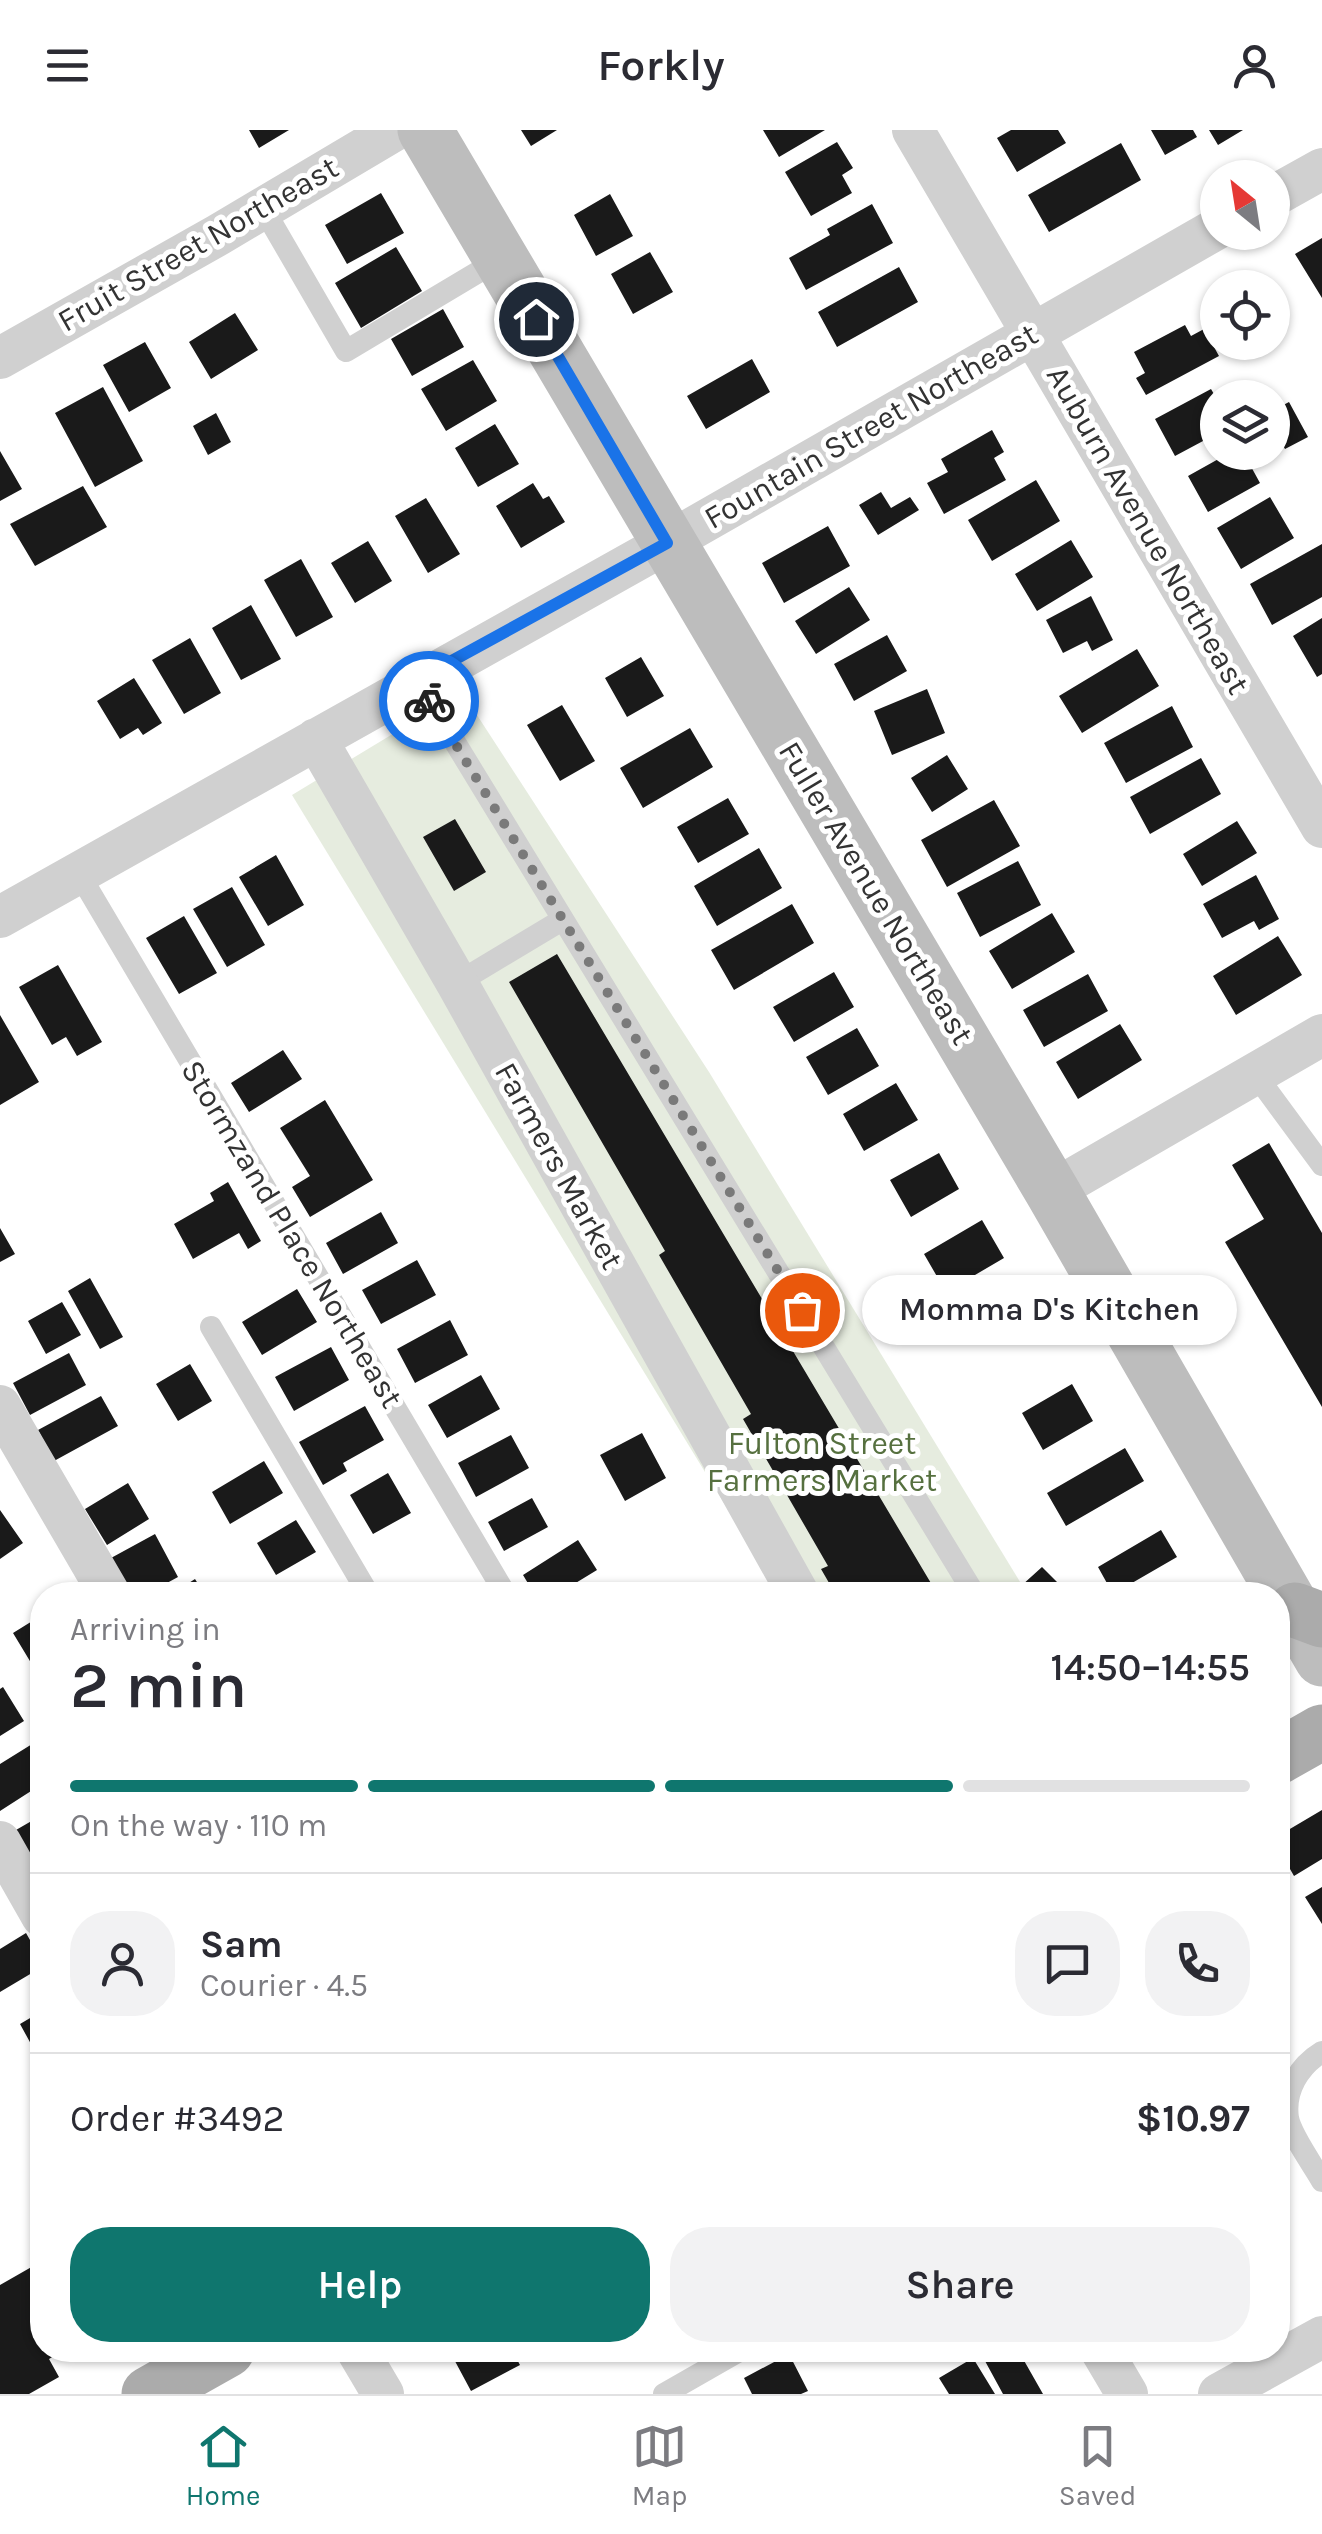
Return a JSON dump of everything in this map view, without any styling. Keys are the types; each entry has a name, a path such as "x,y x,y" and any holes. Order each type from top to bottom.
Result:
{"main road":[{"name":"Fuller Avenue Northeast","path":"425,130 1052,1191 1288,1582"},
{"name":"Fuller Avenue Northeast","path":"1290,1585 1308,1615 1322,1659"},
{"path":"1290,1750 1322,1732"},
{"path":"149,2394 206,2362"}],"street":[{"name":"Fruit Street Northeast","path":"0,358 395,130"},
{"name":"Auburn Avenue Northeast","path":"913,130 1322,827"},
{"path":"1290,187 1322,169"},
{"name":"Fountain Street Northeast","path":"0,917 1200,238"},
{"name":"Farmers Market","path":"316,739 458,983 792,1582"},
{"path":"1052,1191 1322,1035"},
{"path":"0,1406 102,1582"},
{"path":"0,1842 30,1895"},
{"path":"1290,2354 1322,2336"},
{"path":"364,2362 383,2394"},
{"path":"1108,2362 1127,2394"},
{"path":"1219,2394 1276,2362"}],"lane":[{"path":"262,208 346,351 500,258"},
{"path":"417,680 967,1582"},
{"name":"Stormzand Place Northeast","path":"78,872 498,1582"},
{"path":"458,983 562,920"},
{"path":"1255,1074 1322,1165"},
{"path":"212,1327 361,1582"},
{"path":"1290,2095 1291,2082 1322,2052"},
{"path":"1290,2124 1322,2181"},
{"path":"664,2394 720,2362"}],"green space":[{"name":"Fulton Street Farmers Market","path":"462,692 709,1072 1020,1582 772,1582 292,795"}],"building":[{"path":"249,130 289,130 259,148"},
{"path":"521,130 557,130 531,146"},
{"path":"763,130 825,130 779,157"},
{"path":"1011,130 1058,130 1066,143 1017,172 997,138"},
{"path":"1151,130 1193,130 1197,137 1165,155"},
{"path":"1209,130 1243,130 1218,145"},
{"path":"837,142 853,168 842,175 852,193 811,216 785,172"},
{"path":"1121,143 1141,180 1049,232 1028,195"},
{"path":"381,193 404,233 347,264 325,225"},
{"path":"610,194 633,236 596,256 574,215"},
{"path":"872,204 893,243 806,290 789,258 830,235 827,229"},
{"path":"1322,238 1322,298 1295,254"},
{"path":"396,247 422,291 361,328 335,283"},
{"path":"650,252 673,292 633,314 611,274"},
{"path":"899,267 918,302 837,347 818,312"},
{"path":"443,309 464,347 412,376 391,339"},
{"path":"235,313 258,350 211,379 189,342"},
{"path":"1185,325 1191,336 1200,331 1200,360 1212,360 1146,395 1136,378 1145,373 1134,352"},
{"path":"145,342 171,388 129,412 103,365"},
{"path":"752,359 770,392 706,429 687,396"},
{"path":"473,360 497,401 446,431 421,389"},
{"path":"103,387 143,461 95,487 55,413"},
{"path":"1200,395 1200,443 1175,456 1155,419"},
{"path":"1290,404 1308,437 1290,446"},
{"path":"216,413 231,442 208,455 193,426"},
{"path":"495,424 519,464 478,487 455,448"},
{"path":"992,430 1004,452 994,458 1006,480 944,514 927,483 948,472 941,459"},
{"path":"0,451 22,489 0,501"},
{"path":"1200,469 1253,470 1260,483 1208,512 1188,476"},
{"path":"1036,480 1060,521 992,561 968,520"},
{"path":"533,483 543,499 549,496 565,522 521,548 496,506"},
{"path":"83,486 107,527 35,566 10,524"},
{"path":"881,492 891,508 910,497 919,510 878,535 859,505"},
{"path":"1270,497 1294,538 1241,569 1217,528"},
{"path":"426,498 460,554 428,573 395,516"},
{"path":"828,526 850,566 784,603 762,563"},
{"path":"1071,540 1093,577 1037,611 1015,574"},
{"path":"368,541 392,581 355,603 331,563"},
{"path":"1322,544 1322,597 1272,625 1250,584"},
{"path":"301,559 333,617 296,637 264,580"},
{"path":"849,587 870,620 816,654 795,621"},
{"path":"1091,596 1113,640 1092,651 1087,641 1063,653 1046,620"},
{"path":"251,605 281,659 241,680 212,628"},
{"path":"1322,618 1322,674 1317,677 1293,636"},
{"path":"887,635 907,671 854,701 834,664"},
{"path":"190,638 221,693 184,714 152,660"},
{"path":"1137,649 1159,686 1082,733 1059,696"},
{"path":"641,657 664,696 627,717 605,678"},
{"path":"134,678 162,723 143,735 138,728 120,739 97,701"},
{"path":"927,689 945,733 892,755 874,711"},
{"path":"562,705 595,761 560,781 527,725"},
{"path":"1172,706 1193,747 1126,783 1104,743"},
{"path":"690,728 713,767 643,808 620,768"},
{"path":"947,755 968,789 932,812 911,778"},
{"path":"1201,758 1221,794 1150,834 1130,797"},
{"path":"728,798 749,834 698,863 677,827"},
{"path":"994,800 1020,846 947,887 921,840"},
{"path":"455,819 486,872 454,891 423,837"},
{"path":"1237,821 1257,853 1202,886 1183,854"},
{"path":"759,848 782,888 717,926 694,886"},
{"path":"276,855 304,905 268,926 239,877"},
{"path":"1018,861 1041,905 980,937 957,893"},
{"path":"1256,875 1279,919 1259,930 1254,921 1222,938 1203,904"},
{"path":"232,887 265,945 227,967 193,909"},
{"path":"792,904 814,943 734,990 711,950"},
{"path":"1052,913 1075,952 1012,989 989,951"},
{"path":"184,916 217,973 179,994 146,938"},
{"path":"1278,936 1302,975 1236,1015 1213,976"},
{"path":"557,954 930,1582 828,1582 821,1569 828,1566 743,1419 751,1414 659,1255 665,1251 509,982"},
{"path":"58,965 102,1042 77,1056 66,1037 52,1045 19,987"},
{"path":"834,972 854,1007 794,1042 773,1007"},
{"path":"1088,974 1108,1011 1044,1047 1023,1010"},
{"path":"0,1015 39,1082 0,1105"},
{"path":"1120,1024 1142,1060 1078,1099 1056,1062"},
{"path":"857,1028 879,1066 828,1095 806,1057"},
{"path":"283,1050 302,1079 249,1112 231,1083"},
{"path":"896,1083 918,1120 864,1151 843,1114"},
{"path":"325,1100 373,1180 310,1217 292,1187 310,1176 280,1128"},
{"path":"1269,1143 1322,1233 1322,1407 1225,1242 1264,1219 1232,1165"},
{"path":"939,1153 959,1189 911,1217 890,1180"},
{"path":"228,1182 261,1241 248,1249 239,1233 193,1259 174,1224 214,1201 210,1193"},
{"path":"381,1212 398,1243 343,1274 326,1243"},
{"path":"982,1220 1004,1258 946,1292 924,1254"},
{"path":"0,1228 15,1254 0,1262"},
{"path":"417,1260 436,1295 381,1324 362,1290"},
{"path":"90,1278 123,1337 100,1349 68,1291"},
{"path":"297,1289 317,1322 262,1355 242,1322"},
{"path":"62,1302 81,1335 46,1354 28,1321"},
{"path":"450,1320 468,1355 415,1383 397,1349"},
{"path":"331,1347 349,1380 294,1411 275,1377"},
{"path":"69,1353 86,1385 30,1415 13,1383"},
{"path":"190,1364 212,1401 178,1421 156,1384"},
{"path":"481,1375 500,1409 447,1438 428,1405"},
{"path":"1072,1384 1093,1421 1043,1450 1022,1413"},
{"path":"101,1396 118,1426 54,1461 38,1430"},
{"path":"365,1406 384,1440 343,1463 347,1471 323,1485 299,1442"},
{"path":"642,1433 666,1478 625,1501 600,1455"},
{"path":"511,1435 529,1468 476,1497 458,1463"},
{"path":"1125,1448 1144,1481 1066,1526 1047,1493"},
{"path":"264,1461 283,1493 230,1524 212,1492"},
{"path":"388,1473 411,1513 373,1534 350,1495"},
{"path":"128,1483 149,1519 107,1545 85,1509"},
{"path":"532,1498 548,1527 504,1551 488,1522"},
{"path":"0,1510 23,1543 0,1559"},
{"path":"296,1520 316,1552 276,1575 257,1543"},
{"path":"1161,1530 1177,1557 1134,1582 1106,1582 1098,1567"},
{"path":"155,1534 178,1577 169,1582 124,1582 111,1558"},
{"path":"578,1540 597,1570 577,1582 527,1582 523,1575"},
{"path":"1042,1567 1057,1582 1025,1582"},
{"path":"30,1622 30,1661 13,1633"},
{"path":"3,1687 24,1721 0,1736 0,1689"},
{"path":"30,1745 30,1792 0,1811 0,1764"},
{"path":"1322,1810 1322,1859 1294,1876 1290,1869 1290,1829"},
{"path":"30,1822 29,1870 9,1834"},
{"path":"1322,1887 1322,1924 1305,1897"},
{"path":"26,1933 30,1940 30,1974 0,1992 0,1949"},
{"path":"30,2018 30,2042 20,2024"},
{"path":"30,2268 30,2362 51,2362 59,2377 29,2394 0,2394 0,2285"},
{"path":"455,2362 518,2362 520,2365 471,2391"},
{"path":"774,2362 793,2362 808,2391 752,2394 744,2378"},
{"path":"966,2362 975,2362 995,2394 949,2394 939,2378"},
{"path":"986,2362 1025,2362 1043,2394 1003,2394"}],"way so far":[{"path":"429,701 802,1310"}],"place":[{"name":"Momma D's Kitchen","path":"802,1310"}],"route":[{"path":"429,701 417,680 667,543 536,319"}]}
